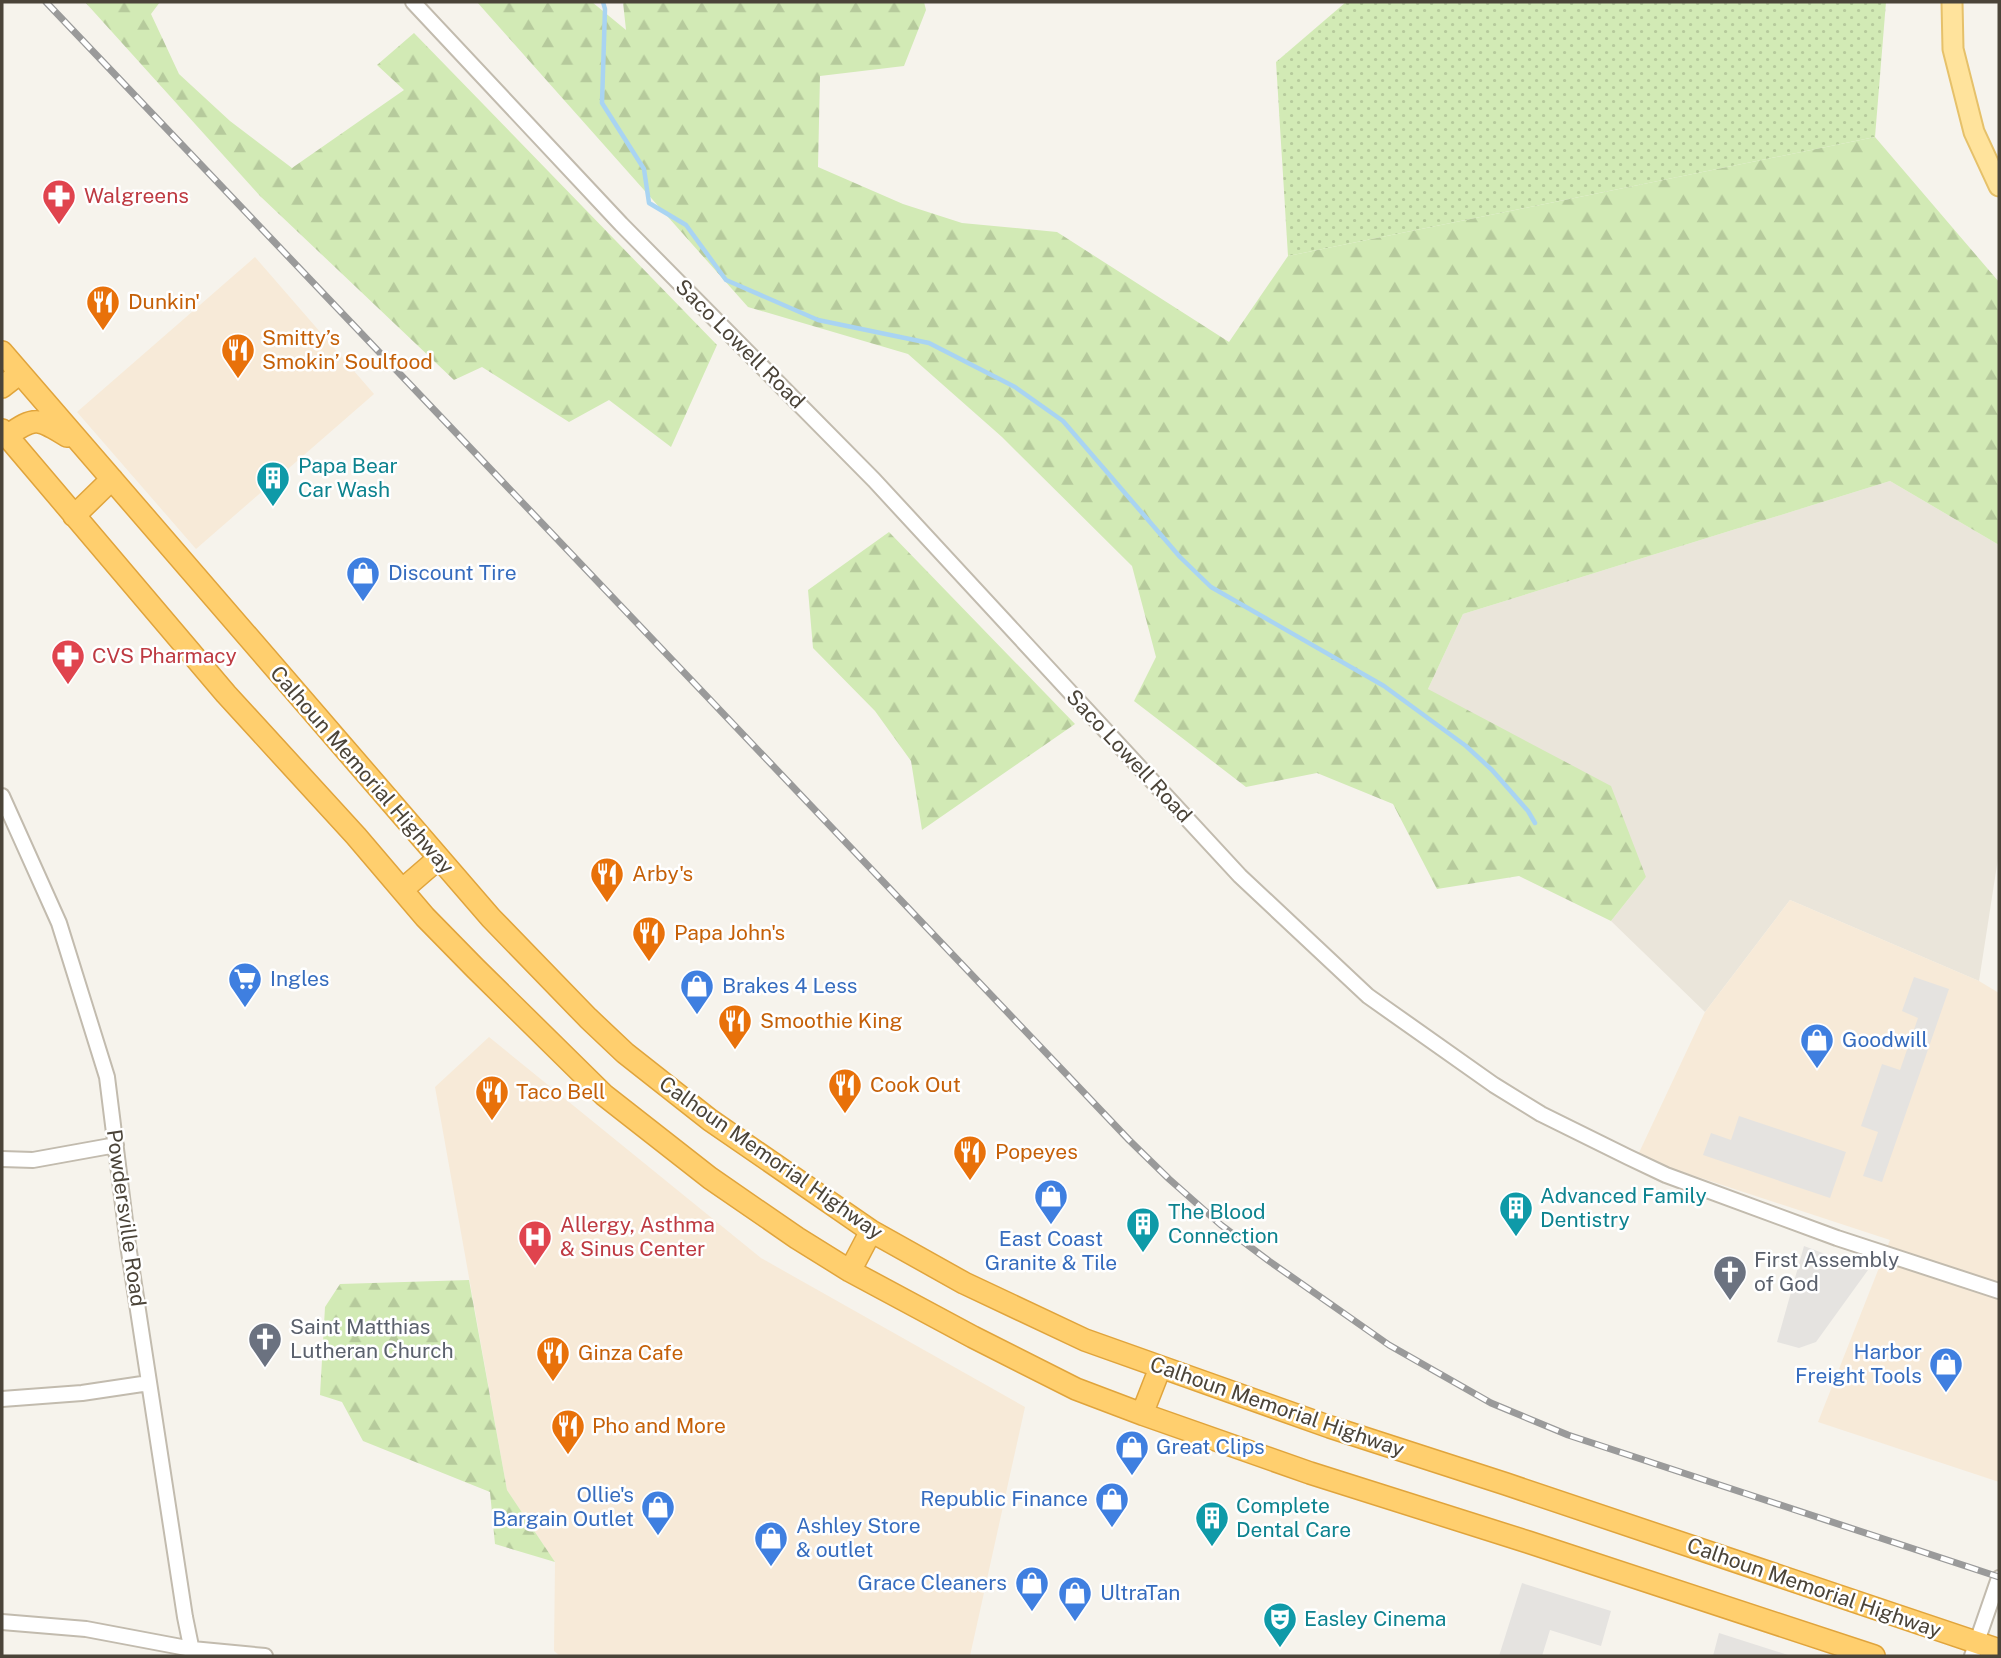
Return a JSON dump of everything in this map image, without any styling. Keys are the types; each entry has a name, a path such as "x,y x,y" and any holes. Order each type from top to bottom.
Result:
{"highway":[{"name":"Calhoun Memorial Highway","path":"2,352 491,918 587,1018 625,1053 710,1120 871,1231 964,1283 1085,1340 1160,1368 1506,1484 1975,1649 1999,1650"},
{"path":"2,387 20,373"},
{"path":"83,446 42,421 34,420 4,433 226,694 474,968 604,1095 710,1178 797,1238 850,1271 1076,1389 1318,1476 1874,1656"},
{"path":"74,516 112,479"},
{"path":"402,890 439,858"},
{"path":"850,1271 871,1231"},
{"path":"1142,1414 1160,1368"}],"main road":[{"path":"1952,2 1953,49 1974,132 1999,186"}],"street":[{"name":"Saco Lowell Road","path":"413,2 621,224 874,480 1240,876 1368,996 1494,1085 1541,1114 1666,1175 1825,1234 1999,1290"},
{"name":"Powdersville Road","path":"2,796 59,923 107,1077 149,1383 193,1653"},
{"path":"2,1159 33,1160 116,1145"},
{"path":"2,1399 82,1394 149,1383"},
{"path":"1975,1649 1999,1578"},
{"path":"2,1622 86,1629 193,1653 265,1656"}],"shaded area":[{"path":"255,257 374,394 196,549 77,412"},
{"path":"1890,481 1999,545 1999,852 1979,981 1790,900 1705,1012 1611,921 1646,877 1428,689 1463,614"},
{"path":"1790,900 1979,981 1999,993 1999,1482 1818,1422 1890,1240 1637,1157 1705,1012"},
{"path":"1914,977 1949,989 1882,1182 1863,1176 1878,1132 1861,1126 1882,1064 1900,1070 1918,1018 1902,1011"},
{"path":"489,1037 761,1258 1025,1407 970,1656 560,1656 554,1651 555,1562 507,1490 435,1087"},
{"path":"1739,1116 1846,1152 1830,1198 1703,1155 1711,1133 1731,1140"},
{"path":"1804,1246 1868,1270 1816,1342 1799,1348 1777,1342"},
{"path":"1522,1583 1611,1611 1601,1646 1550,1630 1542,1656 1499,1656"},
{"path":"1719,1633 1791,1656 1713,1656"}],"green space":[{"path":"85,2 160,2 151,14 179,74 230,121 292,168 404,90 377,65 414,33 717,345 671,447 609,400 569,422 482,367 454,380 260,196"},
{"path":"477,2 592,2 626,30 623,2 924,2 926,10 904,66 820,76 818,167 903,204 962,223 1057,232 1229,342 1288,256 1875,137 1999,282 1999,545 1890,481 1463,614 1428,689 1611,786 1646,877 1611,921 1519,876 1437,889 1393,804 1317,773 1246,787 1134,701 1156,657 1132,566 1002,437 908,354 748,307"},
{"path":"1346,2 1886,2 1875,137 1288,256 1276,62"},
{"path":"889,532 1075,724 922,830 911,761 875,711 813,648 808,590"},
{"path":"469,1280 507,1490 555,1562 495,1544 490,1492 363,1441 342,1402 320,1395 325,1307 340,1284"}],"waterway":[{"path":"603,2 602,103 644,169 649,203 686,225 726,280 818,320 929,343 1015,387 1063,421 1180,557 1211,587 1384,686 1466,746 1492,770 1528,811 1535,823"}],"railway":[{"path":"46,2 1129,1140 1221,1225 1389,1345 1491,1403 1568,1435 1999,1577"}],"place":[{"name":"Walgreens","path":"59,226"},
{"name":"Dunkin'","path":"103,332"},
{"name":"Smitty’s Smokin’ Soulfood","path":"238,380"},
{"name":"Papa Bear Car Wash","path":"273,508"},
{"name":"Discount Tire","path":"363,603"},
{"name":"CVS Pharmacy","path":"68,686"},
{"name":"Arby's","path":"607,904"},
{"name":"Papa John's","path":"649,963"},
{"name":"Ingles","path":"245,1009"},
{"name":"Brakes 4 Less","path":"697,1016"},
{"name":"Smoothie King","path":"735,1051"},
{"name":"Goodwill","path":"1817,1070"},
{"name":"Cook Out","path":"845,1115"},
{"name":"Taco Bell","path":"492,1122"},
{"name":"Popeyes","path":"970,1182"},
{"name":"East Coast Granite & Tile","path":"1051,1226"},
{"name":"Advanced Family Dentistry","path":"1516,1238"},
{"name":"The Blood Connection","path":"1143,1254"},
{"name":"Allergy, Asthma & Sinus Center","path":"535,1267"},
{"name":"First Assembly of God","path":"1730,1302"},
{"name":"Saint Matthias Lutheran Church","path":"265,1369"},
{"name":"Ginza Cafe","path":"553,1383"},
{"name":"Harbor Freight Tools","path":"1946,1394"},
{"name":"Pho and More","path":"568,1456"},
{"name":"Great Clips","path":"1132,1477"},
{"name":"Republic Finance","path":"1112,1529"},
{"name":"Ollie's Bargain Outlet","path":"658,1537"},
{"name":"Complete Dental Care","path":"1212,1548"},
{"name":"Ashley Store & outlet","path":"771,1568"},
{"name":"Grace Cleaners","path":"1032,1613"},
{"name":"UltraTan","path":"1075,1623"},
{"name":"Easley Cinema","path":"1280,1649"}]}
